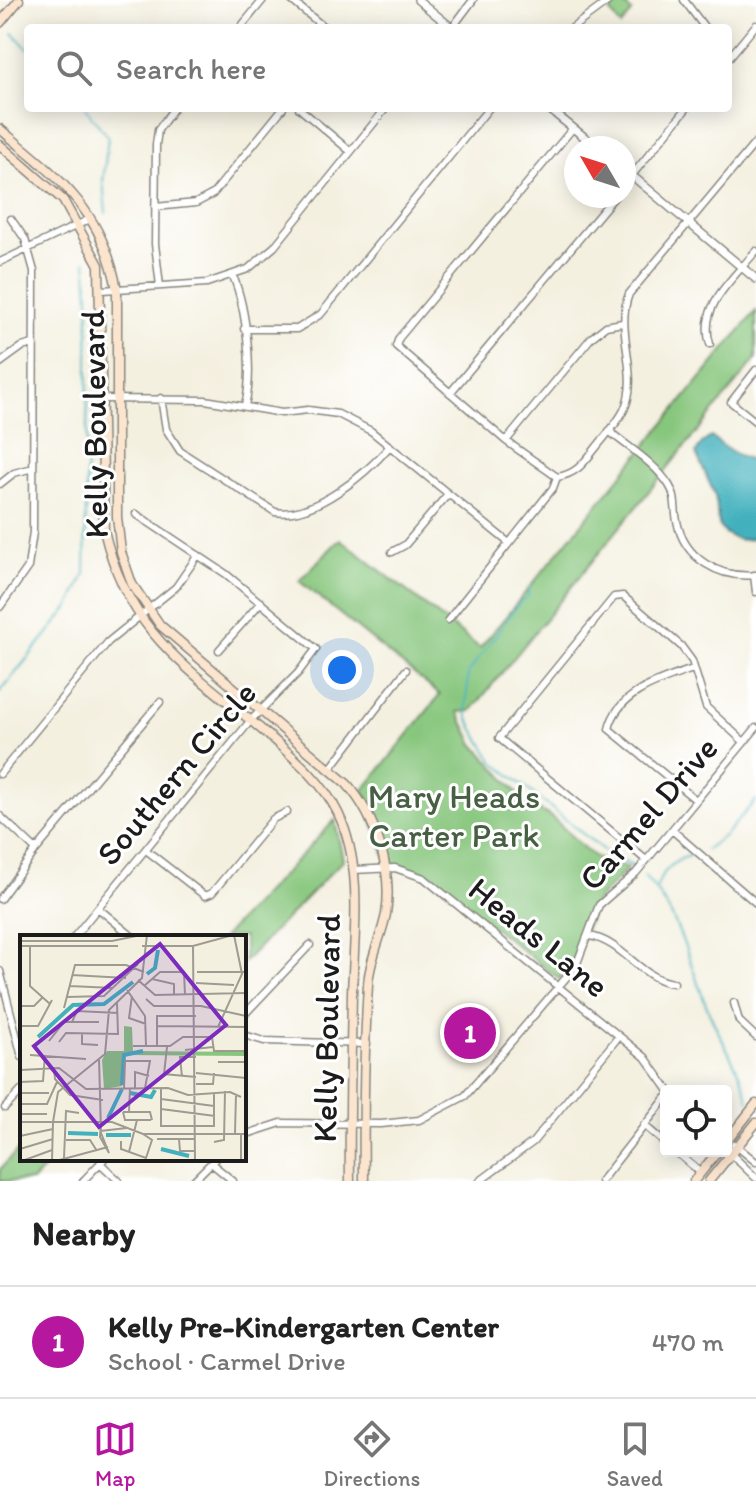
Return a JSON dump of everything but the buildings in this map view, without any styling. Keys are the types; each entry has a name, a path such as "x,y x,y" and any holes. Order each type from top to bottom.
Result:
{"main road":[{"path":"0,23 19,0"},
{"name":"Kelly Boulevard","path":"0,129 65,183 90,219 109,257 117,290 118,534 132,584 147,609 174,640 330,769 364,805 385,868 386,913 368,983 364,1181"},
{"name":"Kelly Boulevard","path":"0,145 59,196 80,225 99,265 102,290 104,530 113,567 137,616 166,650 307,770 330,798 345,829 353,870 350,1181"},
{"path":"732,1134 756,1104"},
{"path":"709,1181 756,1123"},
{"path":"694,1181 713,1157"}],"street":[{"path":"243,24 263,0"},
{"path":"291,0 320,24"},
{"path":"418,0 447,24"},
{"path":"455,24 473,0"},
{"path":"577,24 610,0"},
{"path":"684,0 702,24"},
{"path":"732,50 756,25"},
{"path":"160,286 155,207 158,130 171,112"},
{"path":"155,207 196,203 213,194 280,112"},
{"path":"304,112 350,151"},
{"path":"102,290 207,283 248,269 274,247 383,112"},
{"path":"244,329 297,329 321,314 486,112"},
{"path":"553,112 583,136"},
{"path":"636,171 684,112"},
{"path":"573,128 399,338 396,346 506,441 557,477 570,475 581,467 624,409 628,396 622,323 629,294 756,142"},
{"path":"636,177 756,279"},
{"path":"450,393 605,208"},
{"path":"0,607 22,578 32,556 34,271 29,249 11,219"},
{"path":"0,262 90,219"},
{"path":"710,344 705,328 707,316 756,251"},
{"path":"233,276 241,298 244,329 249,384 245,405"},
{"path":"506,441 591,338 606,326 622,323"},
{"path":"0,363 22,347 33,344"},
{"path":"756,370 731,402 756,422"},
{"path":"161,398 164,424 180,451 275,512 293,514 308,509 356,479 390,446"},
{"path":"103,399 161,398 245,405 282,413 308,410 338,414 361,424 509,543"},
{"path":"609,431 655,468 669,485 676,498 680,534 697,558 723,574 755,575 756,592"},
{"path":"0,484 14,473 33,468"},
{"path":"448,620 553,488 557,477"},
{"path":"392,552 405,545 448,494"},
{"path":"136,514 261,602 219,650"},
{"path":"0,774 108,642 176,587 198,555"},
{"path":"646,860 499,738 618,595 681,646 706,707 744,742"},
{"name":"Southern Circle","path":"76,935 251,720 311,658 316,649 261,602"},
{"path":"693,669 646,685 635,693 609,729 696,800"},
{"path":"330,769 406,670"},
{"path":"0,899 36,850 160,702"},
{"name":"Carmel Drive","path":"246,1134 281,1123 419,1120 465,1096 576,966 599,905 646,860 756,728"},
{"path":"146,850 205,896 212,893 273,819 287,812"},
{"path":"0,816 36,850"},
{"path":"672,830 756,903"},
{"name":"Heads Lane","path":"353,870 410,870 424,878 645,1057 665,1085"},
{"path":"98,908 131,935"},
{"path":"589,936 611,943 658,979 674,983"},
{"path":"246,1013 310,945"},
{"path":"0,971 20,1049"},
{"path":"734,1003 739,1021 756,1037"},
{"path":"246,1036 264,1041 367,1044"},
{"path":"480,1181 533,1142 619,1036"},
{"path":"5,1108 20,1092"},
{"path":"601,1181 660,1105"},
{"path":"644,1125 660,1139"},
{"path":"732,1148 756,1178"},
{"path":"734,1150 756,1162"},
{"path":"682,1157 701,1173"},
{"path":"83,1181 102,1161 119,1181"},
{"path":"193,1181 213,1161 233,1181"}],"green space":[{"path":"619,0 632,12 619,24 610,12"},
{"name":"Mary Heads Carter Park","path":"756,311 756,359 471,711 458,712 474,744 530,807 549,816 597,858 628,868 596,901 572,965 559,979 424,872 387,862 371,817 373,807 362,792 440,695 299,581 340,539 480,648"},
{"path":"335,820 343,860 246,960 246,935 225,935"},
{"path":"20,1148 20,1161 51,1161 32,1181 0,1181 0,1169"}],"water":[{"path":"711,437 733,453 756,462 756,537 736,539 719,526 715,495 696,453 702,443"}],"waterway":[{"path":"13,33 24,45"},
{"path":"88,112 108,137 103,181 106,213"},
{"path":"0,692 70,606 85,574 89,297 86,261"},
{"path":"529,587 528,597 520,602 468,673 466,712 494,762 608,854 632,866"},
{"path":"705,850 725,835 756,800"},
{"path":"657,888 669,868 690,856"},
{"path":"644,876 677,927 705,1002 738,1070 749,1101"}],"place":[{"name":"Kelly Pre-Kindergarten Center","path":"470,1033"}]}
